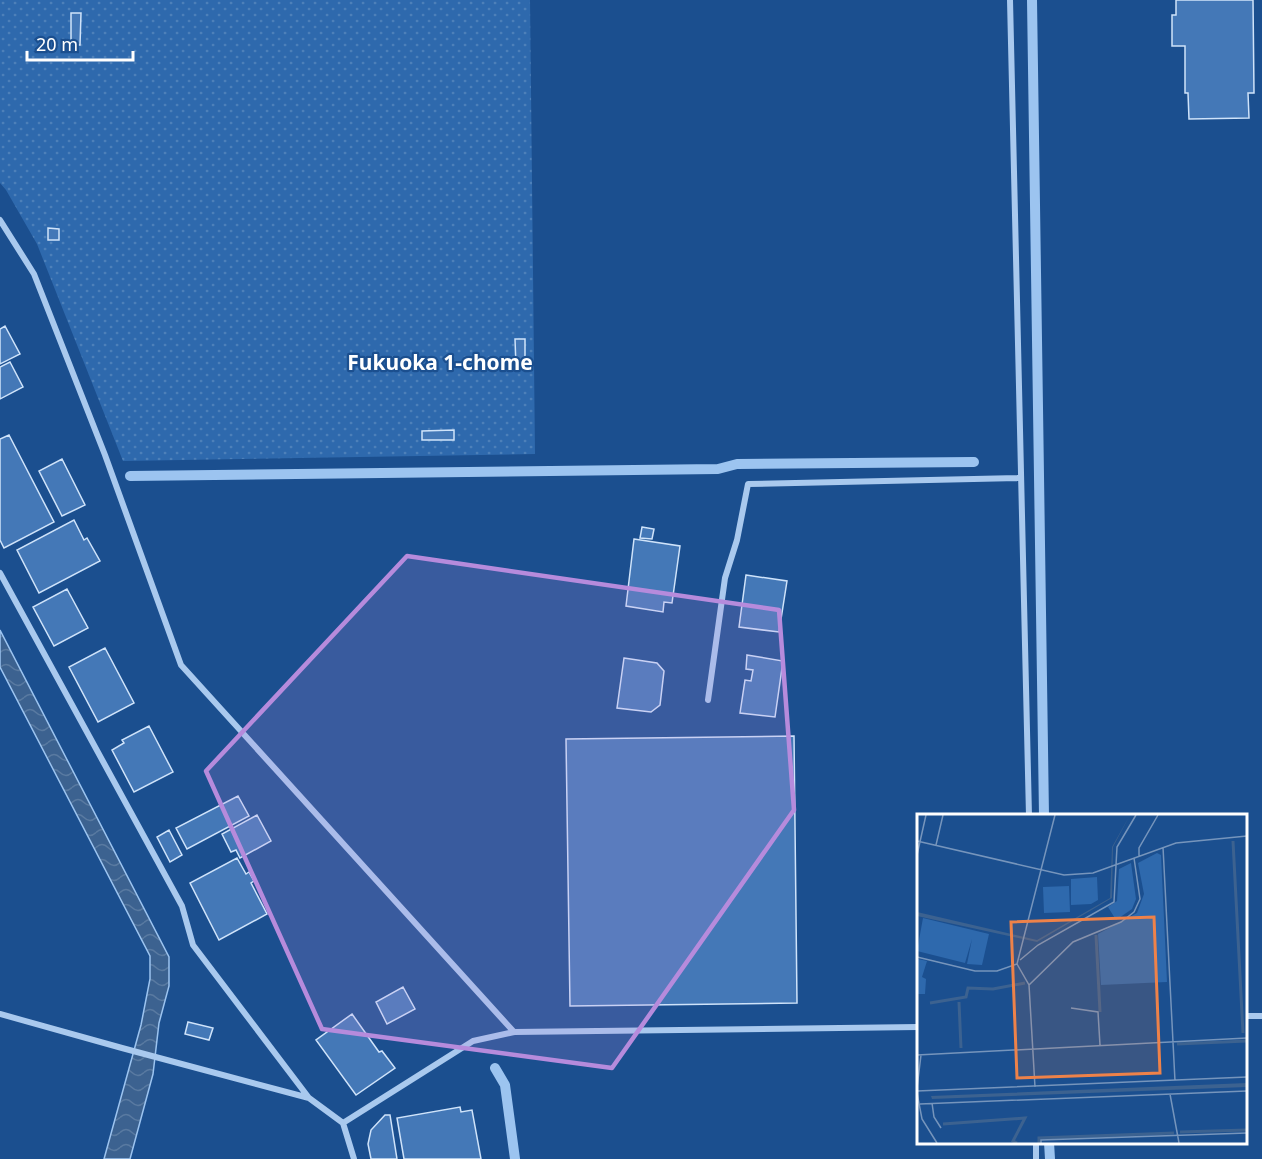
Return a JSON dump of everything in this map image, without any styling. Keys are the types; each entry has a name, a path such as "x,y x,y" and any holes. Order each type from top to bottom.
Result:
{"street":[{"path":"1010,0 1029,814"},
{"path":"0,220 34,274 105,455 181,665 514,1032"},
{"path":"708,700 725,578 737,540 748,484 1021,478"},
{"path":"0,573 182,906 193,945 309,1098 343,1123 354,1159"},
{"path":"0,1014 309,1098"},
{"path":"343,1123 473,1041 514,1032 917,1027"}],"highlighted area":[{"path":"407,556 779,610 794,810 612,1068 322,1029 206,771"}],"shaded area":[{"path":"0,0 530,0 535,454 123,461 37,244 0,183"}],"water":[{"path":"0,630 169,957 169,986 159,1023 153,1074 130,1159 104,1159 141,1025 150,979 150,956 0,667"}],"building":[{"path":"1176,0 1253,0 1254,93 1248,93 1249,118 1189,119 1188,93 1185,93 1185,46 1172,46 1172,15 1176,15"},
{"path":"71,13 81,13 80,45 71,45"},
{"path":"48,228 59,229 59,240 48,240"},
{"path":"5,326 20,354 0,364 0,329"},
{"path":"515,339 525,339 525,366 516,367"},
{"path":"10,362 23,387 0,399 0,367"},
{"path":"454,430 454,440 422,440 422,431"},
{"path":"9,435 54,522 4,548 0,540 0,439"},
{"path":"62,459 85,505 62,516 39,471"},
{"path":"74,520 84,540 87,538 100,561 39,593 17,550"},
{"path":"642,527 654,529 652,539 640,538"},
{"path":"634,539 680,546 672,603 664,602 663,612 626,606"},
{"path":"746,575 787,581 779,632 739,627"},
{"path":"67,589 88,628 54,646 33,607"},
{"path":"105,648 134,703 98,722 69,667"},
{"path":"747,655 783,661 775,717 740,713 745,680 751,681 753,670 746,669"},
{"path":"624,658 657,663 664,671 660,705 651,712 617,708"},
{"path":"149,726 173,772 134,792 112,750 124,743 122,740"},
{"path":"794,736 797,1003 570,1006 566,739"},
{"path":"238,796 249,816 187,849 176,828"},
{"path":"257,815 271,841 240,858 236,850 231,852 222,834"},
{"path":"169,830 182,855 170,862 157,837"},
{"path":"237,858 246,874 249,872 254,881 251,883 267,914 219,940 190,883"},
{"path":"403,987 415,1009 387,1024 376,1002"},
{"path":"352,1014 379,1052 382,1051 395,1068 356,1095 316,1040"},
{"path":"188,1022 213,1028 209,1040 185,1034"},
{"path":"460,1107 461,1112 472,1110 481,1159 404,1159 397,1118"},
{"path":"385,1115 390,1115 397,1159 371,1159 368,1144 371,1130"}],"waterway":[{"path":"1032,0 1044,814"},
{"path":"130,476 718,469 737,464 974,462"},
{"path":"495,1068 505,1085 515,1159"},
{"path":"1049,1144 1050,1159"}],"district":[{"name":"Fukuoka 1-chome","path":"440,363"}]}
